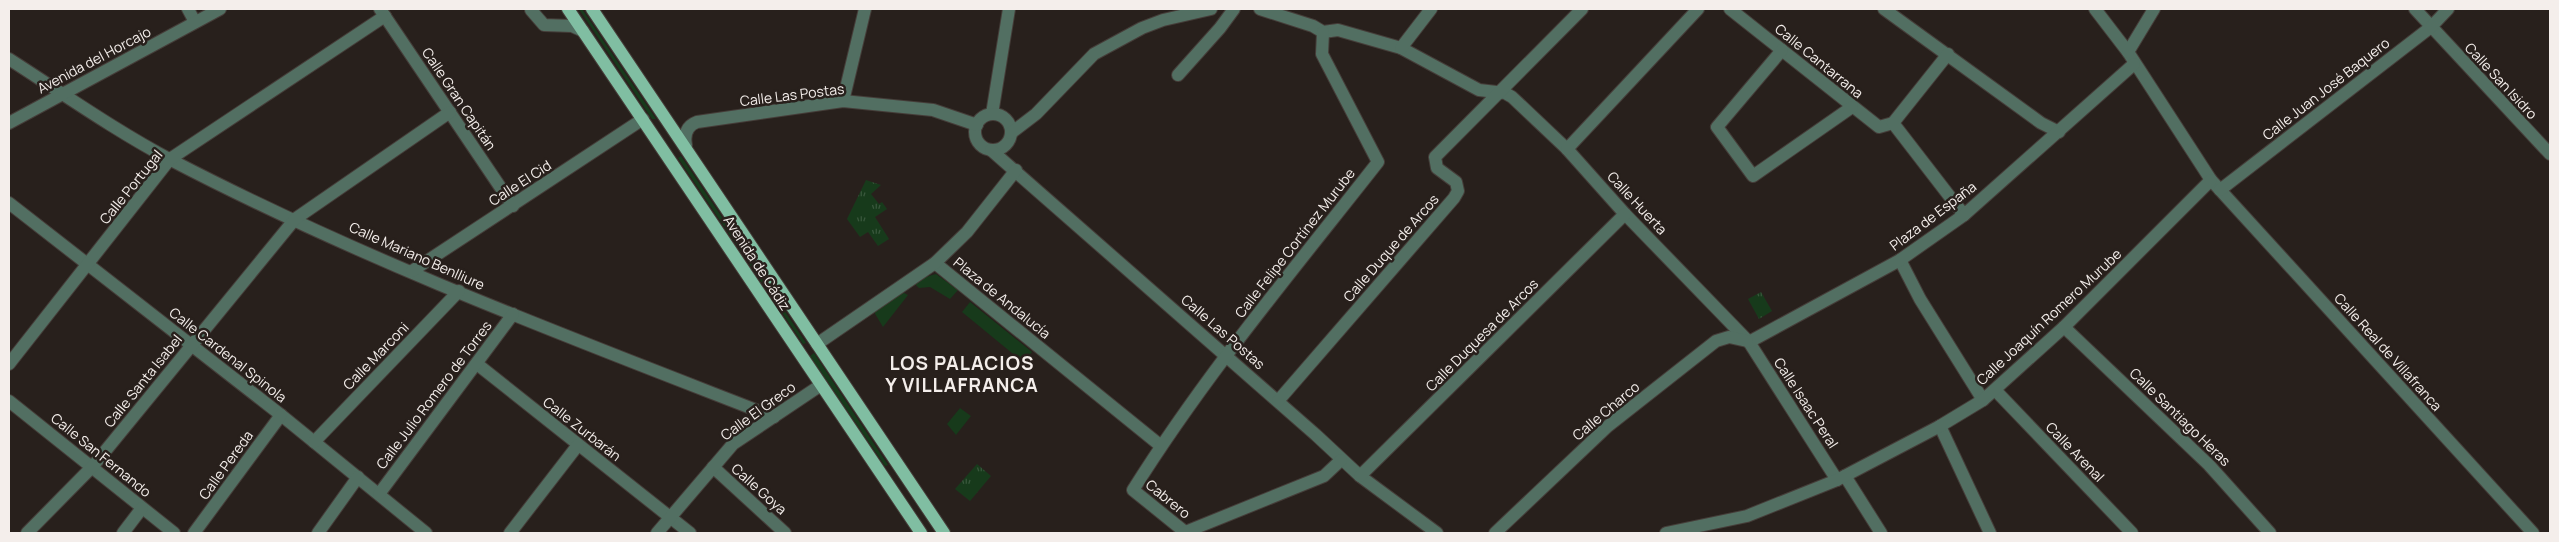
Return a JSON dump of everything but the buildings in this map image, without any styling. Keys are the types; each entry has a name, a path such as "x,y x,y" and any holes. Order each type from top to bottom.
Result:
{"main road":[{"name":"Avenida de Cádiz","path":"568,9 644,119 921,533"},
{"name":"Avenida de Cádiz","path":"595,9 944,533"}],"street":[{"path":"188,9 195,22"},
{"name":"Avenida del Horcajo","path":"9,123 220,9"},
{"path":"843,102 865,9"},
{"path":"992,114 1009,9"},
{"path":"1011,133 1006,120 992,114 983,118 977,125 977,140 982,146 991,150 1005,146 1011,133 1036,114 1094,54 1142,28 1163,20 1211,9"},
{"path":"1178,75 1220,28 1234,9"},
{"path":"1260,9 1313,26 1323,32"},
{"path":"1400,48 1431,9"},
{"path":"1497,93 1582,9"},
{"path":"1567,149 1698,9"},
{"name":"Calle Cantarrana","path":"1730,9 1879,127 1893,123"},
{"path":"1884,9 2041,122 2059,132"},
{"path":"2095,9 2128,52 2211,180"},
{"path":"2128,52 2154,9"},
{"name":"Calle San Isidro","path":"2415,9 2550,154"},
{"name":"Calle Juan José Baquero","path":"2220,190 2431,28 2448,9"},
{"path":"530,10 544,25 572,26 583,31"},
{"name":"Calle Gran Capitán","path":"383,12 512,206"},
{"name":"Calle Portugal","path":"9,364 170,159 383,12"},
{"name":"Calle Huerta","path":"1323,32 1338,30 1400,48 1479,90 1505,93 1512,97 1567,149 1625,214 1749,342"},
{"name":"Calle Felipe Cortínez Murube","path":"1133,490 1161,446 1227,356 1378,162 1322,54 1323,32"},
{"path":"1782,50 1717,127 1753,176 1852,107"},
{"path":"1948,54 1893,123 1964,216"},
{"name":"Calle Mariano Benlliure","path":"9,59 170,159 295,219 513,314 774,417"},
{"name":"Plaza de España","path":"1749,342 1900,260 1964,216 2134,64"},
{"name":"Calle Duque de Arcos","path":"1278,401 1454,198 1458,191 1456,182 1437,168 1435,157 1497,93"},
{"name":"Calle Las Postas","path":"686,145 685,137 688,128 697,122 843,102 933,110 977,125"},
{"name":"Calle Santa Isabel","path":"27,533 93,466 295,219 450,112"},
{"name":"Calle El Cid","path":"412,271 644,119"},
{"name":"Calle Las Postas","path":"991,150 1316,434 1340,460 1437,533"},
{"path":"935,263 967,232 1016,170"},
{"name":"Calle Real de Villafranca","path":"2211,180 2533,533"},
{"name":"Calle Joaquín Romero Murube","path":"1666,533 1747,516 1841,478 1940,426 1983,400 1996,391 2064,327 2211,180"},
{"name":"Calle Cardenal Spinola","path":"9,203 281,415 426,533"},
{"name":"Calle Duquesa de Arcos","path":"1360,476 1625,214"},
{"path":"1900,260 1920,299 1983,400"},
{"name":"Plaza de Andalucía","path":"817,344 935,263 1161,446"},
{"name":"Calle Marconi","path":"314,442 459,291"},
{"name":"Calle Julio Romero de Torres","path":"379,494 513,314"},
{"name":"Calle Santiago Heras","path":"2064,327 2210,465 2270,533"},
{"name":"Calle Charco","path":"1495,533 1608,426 1716,341 1729,336 1749,342"},
{"name":"Calle Isaac Peral","path":"1749,342 1841,478 1881,533"},
{"name":"Calle Zurbarán","path":"477,364 690,533"},
{"name":"Calle El Greco","path":"657,533 733,444 821,385"},
{"name":"Calle Arenal","path":"1996,391 2132,533"},
{"name":"Calle San Fernando","path":"9,401 93,466 174,533"},
{"name":"Calle Pereda","path":"194,533 281,415"},
{"path":"1940,426 1990,533"},
{"path":"510,533 578,445"},
{"path":"1184,533 1324,476 1340,460"},
{"name":"Calle Goya","path":"713,467 785,533"},
{"path":"318,533 358,477"},
{"name":"Cabrero","path":"1133,490 1184,533"},
{"path":"123,533 142,508"}],"green space":[{"path":"579,9 582,9 656,119 652,119"},
{"path":"681,156 806,343 803,344 678,158"},
{"path":"866,180 881,185 871,194 879,204 882,202 887,209 875,217 889,239 878,246 868,232 860,237 847,219"},
{"path":"936,274 958,290 950,299 930,287 919,288 914,283 922,278"},
{"path":"902,292 908,295 883,327 874,312"},
{"path":"1761,292 1772,311 1759,319 1748,299"},
{"path":"970,302 1032,352 1023,362 962,312"},
{"path":"814,353 888,465 885,466 810,356"},
{"path":"960,408 971,416 956,435 947,424"},
{"path":"977,464 991,476 970,501 955,489"}],"district":[{"name":"LOS PALACIOS Y VILLAFRANCA","path":"962,374"}]}
